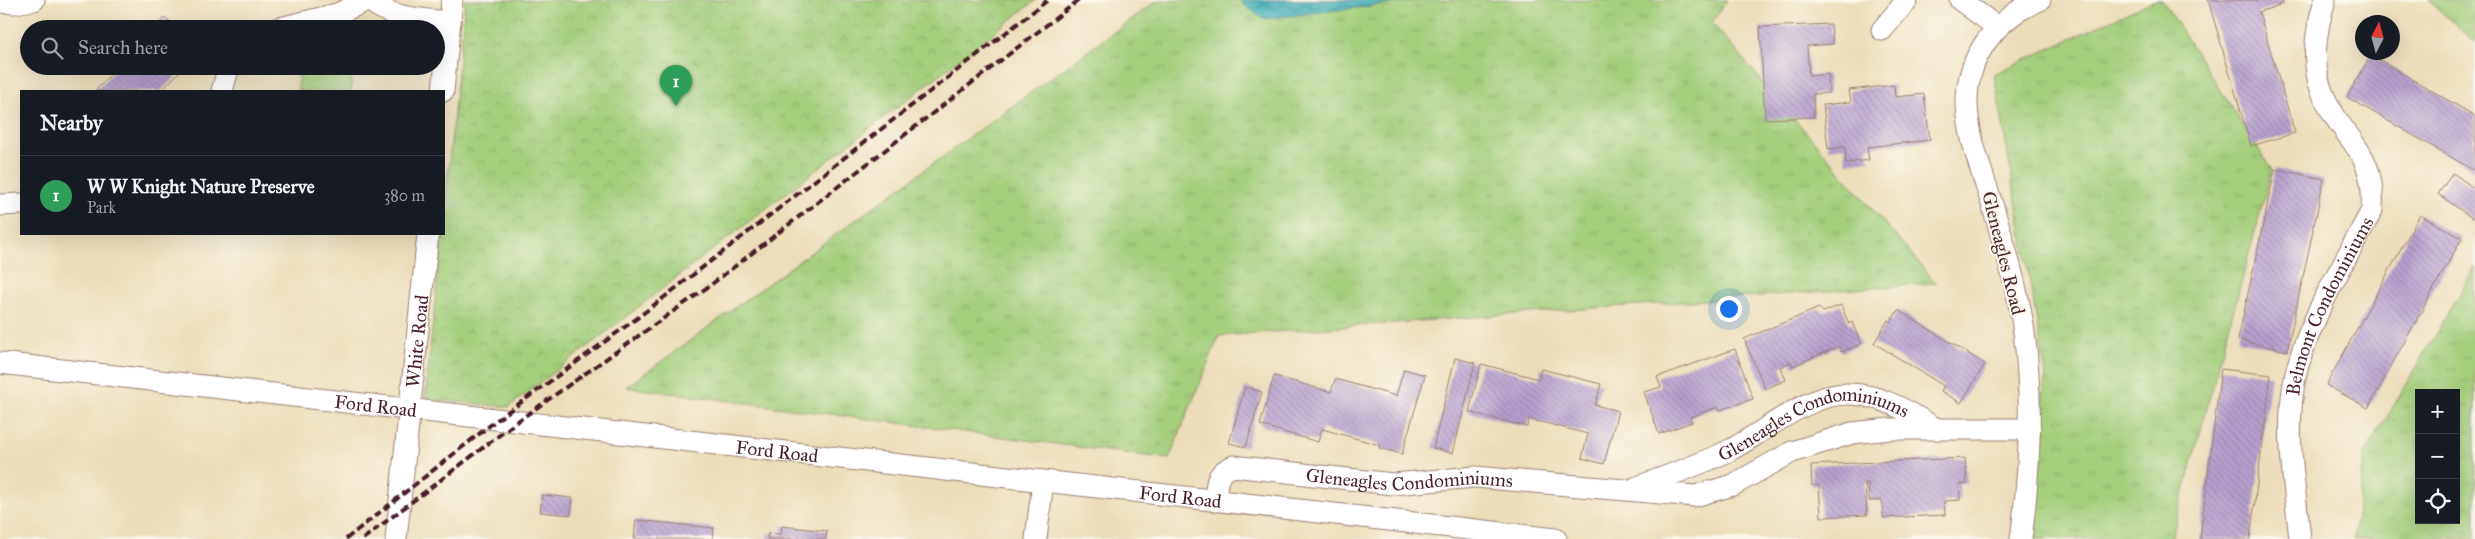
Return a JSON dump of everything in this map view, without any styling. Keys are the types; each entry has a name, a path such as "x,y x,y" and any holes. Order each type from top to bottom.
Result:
{"street":[{"path":"0,2 14,3 34,0"},
{"path":"313,20 337,14 368,0 387,12 401,16 434,20"},
{"path":"445,71 452,0"},
{"path":"1882,30 1907,0"},
{"path":"1960,0 1997,27"},
{"name":"Gleneagles Road","path":"2021,539 2028,485 2030,429 2028,372 2023,329 2003,244 1976,150 1967,104 1972,69 1988,36 2025,6 2040,0"},
{"name":"Belmont Condominiums","path":"2300,539 2290,432 2294,383 2312,327 2372,210 2373,190 2367,167 2358,147 2323,94 2317,75 2316,29 2325,0"},
{"path":"445,21 450,22"},
{"path":"222,90 227,75"},
{"path":"443,90 445,75"},
{"path":"0,205 20,204"},
{"name":"White Road","path":"396,539 428,235"},
{"name":"Ford Road","path":"0,363 1556,539"},
{"name":"Gleneagles Condominiums","path":"1630,490 1729,450 1808,404 1827,396 1848,394 1870,396 1889,402 1938,429"},
{"name":"Gleneagles Condominiums","path":"1215,501 1218,479 1222,471 1233,466 1392,484 1475,477 1695,496 1733,485 1792,452 1818,442 1852,433 1890,429 2030,429"},
{"path":"1036,539 1043,481"}],"green space":[{"path":"465,0 1036,0 509,407 425,399 442,235 445,235 445,203"},
{"path":"1158,0 1727,0 1712,23 1936,283 1219,336 1169,459 626,387"},
{"path":"2155,0 2162,0 2272,170 2171,539 2021,539 2046,375 1994,74"},
{"path":"2428,0 2475,0 2475,42"},
{"path":"299,75 352,75 351,90 298,90"},
{"path":"2475,267 2475,539 2354,539 2365,454"}],"water":[{"path":"1242,0 1422,0 1263,19 1241,3"}],"building":[{"path":"2208,0 2282,0 2283,4 2259,12 2295,133 2251,146"},
{"path":"1831,24 1833,44 1807,46 1809,76 1828,74 1829,93 1813,94 1814,117 1765,119 1760,27"},
{"path":"2368,60 2380,60 2475,116 2475,171 2347,97"},
{"path":"110,75 176,75 162,90 96,90"},
{"path":"1894,85 1895,97 1924,94 1930,140 1867,147 1869,160 1846,163 1845,147 1828,149 1823,105 1851,102 1849,90"},
{"path":"2275,169 2324,179 2287,351 2238,340"},
{"path":"2453,173 2475,189 2475,220 2438,194"},
{"path":"2420,215 2462,238 2368,408 2326,385"},
{"path":"1841,305 1849,324 1852,322 1861,344 1841,352 1839,346 1793,366 1791,362 1780,367 1786,380 1765,389 1744,339 1819,308 1823,312"},
{"path":"1898,310 1985,364 1961,403 1941,391 1944,386 1874,343 1888,320 1891,322"},
{"path":"1735,349 1753,399 1719,410 1718,407 1690,417 1692,422 1659,434 1644,392 1661,387 1657,377"},
{"path":"1455,358 1475,363 1453,453 1433,448"},
{"path":"1481,364 1539,379 1541,369 1601,384 1595,405 1618,411 1604,464 1582,458 1588,434 1529,419 1527,427 1469,412"},
{"path":"1404,369 1425,375 1402,454 1379,448 1380,445 1322,429 1318,442 1260,425 1274,376 1331,392 1335,379 1396,396"},
{"path":"2221,369 2271,375 2250,539 2200,539"},
{"path":"1245,387 1262,392 1246,447 1229,443"},
{"path":"1965,458 1967,484 1959,484 1960,500 1944,501 1945,515 1883,518 1882,500 1869,501 1868,483 1865,483 1867,515 1821,517 1819,485 1812,486 1811,465"},
{"path":"542,495 573,498 571,515 540,512"},
{"path":"636,520 714,528 713,539 634,539"},
{"path":"782,526 827,531 826,539 767,539 768,533 781,534"}],"railway":[{"path":"346,539 498,419 636,319 1048,0"},
{"path":"363,539 518,421 712,284 1079,0"}],"place":[{"name":"W W Knight Nature Preserve","path":"676,106"}]}
